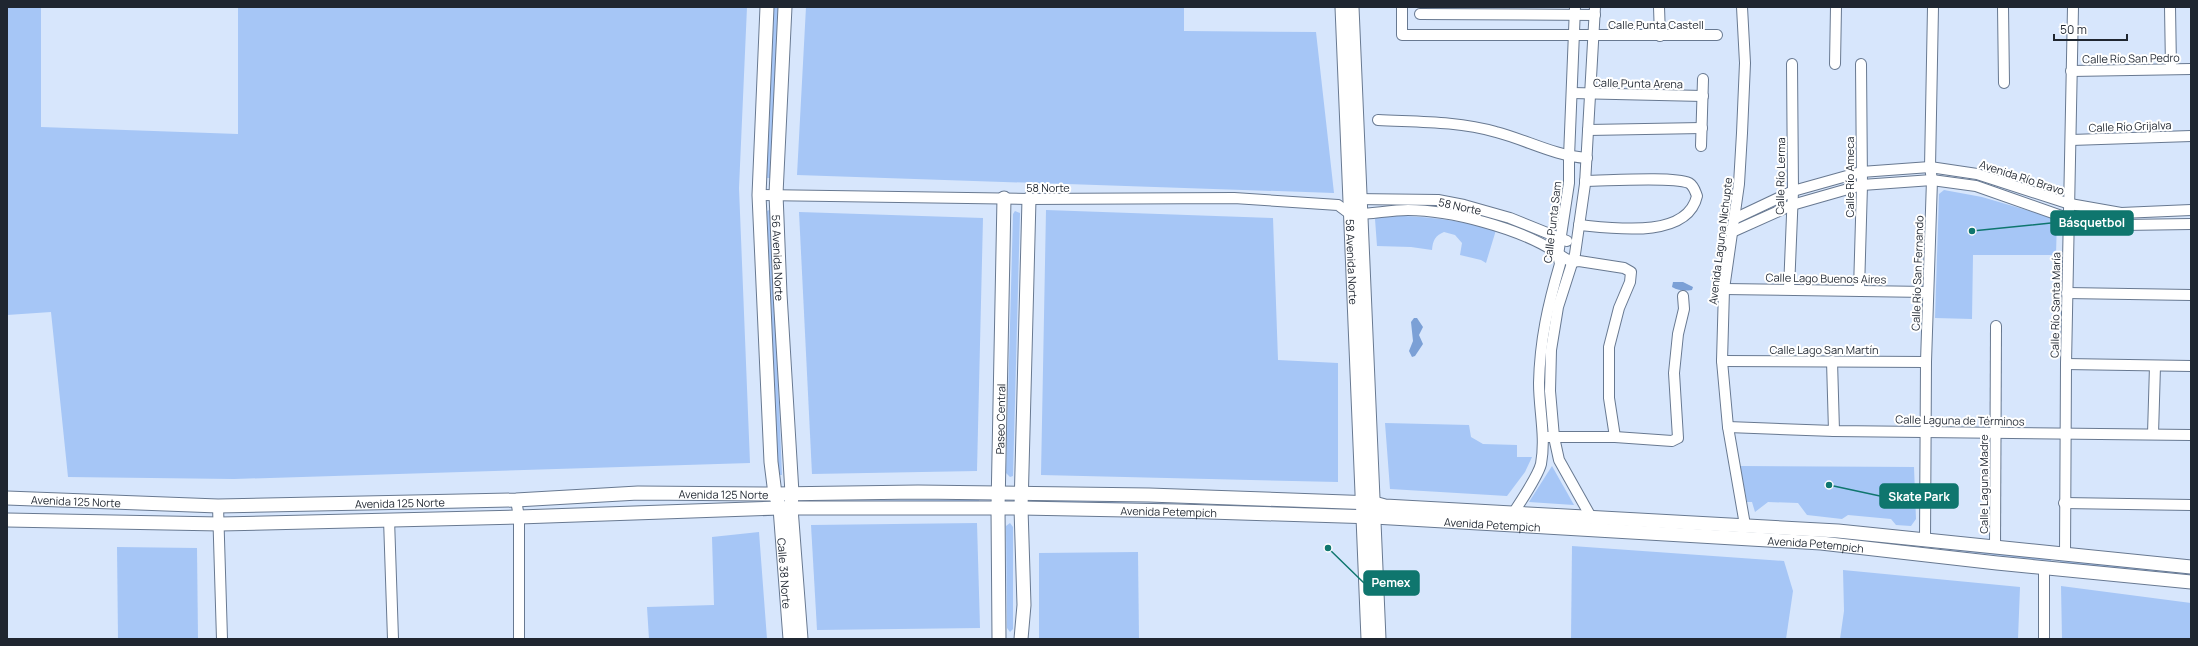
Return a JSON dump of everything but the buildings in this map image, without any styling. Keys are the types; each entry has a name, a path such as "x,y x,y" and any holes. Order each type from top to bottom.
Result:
{"main road":[{"name":"56 Avenida Norte","path":"767,7 759,195 771,462 775,494 786,508"},
{"name":"56 Avenida Norte","path":"785,7 776,194 780,309 792,493 786,508"},
{"path":"1342,7 1349,201"},
{"path":"1349,201 1352,7"},
{"name":"Paseo Central","path":"999,639 998,494 1004,198"},
{"path":"1021,639 1024,605 1021,508 1029,199"},
{"name":"58 Avenida Norte","path":"1349,201 1355,214 1368,517"},
{"name":"56 Avenida Norte","path":"706,492 716,487 759,485 765,483 771,462"},
{"name":"Avenida 125 Norte","path":"7,498 218,506 516,500 638,493 792,493"},
{"name":"Avenida Petempich","path":"792,493 1149,495 1368,503 1385,506 1745,525 1925,540 2191,567"},
{"name":"Avenida Petempich","path":"786,508 1021,508 1368,517 1821,543 2191,582"},
{"name":"Avenida 125 Norte","path":"7,520 220,524 518,517 786,508"},
{"name":"Calle 38 Norte","path":"786,508 790,639"},
{"name":"Calle 38 Norte","path":"786,508 800,639"},
{"path":"1368,517 1368,639"},
{"path":"1368,517 1379,639"}],"street":[{"name":"Calle Punta Castell","path":"1402,7 1402,35 1718,35"},
{"path":"1659,7 1660,36"},
{"name":"Avenida Laguna Nichupte","path":"1742,7 1745,63 1743,118 1739,184 1724,289 1722,362 1728,427 1745,525"},
{"path":"1835,64 1836,7"},
{"name":"Calle Río San Fernando","path":"1925,540 1927,292 1932,180 1930,167 1933,7"},
{"path":"2003,7 2004,83"},
{"name":"Calle Río Santa María","path":"2065,555 2064,503 2067,293 2070,219 2073,7"},
{"path":"2170,7 2172,68"},
{"name":"Calle Punta Sam","path":"1514,512 1540,466 1543,438 1539,400 1540,349 1545,318 1560,264 1558,255 1562,241 1569,183 1568,157 1575,11"},
{"path":"1420,14 1595,11 1585,180 1575,243 1575,254 1558,307 1551,350 1550,391 1554,437 1559,460 1591,517"},
{"name":"Calle Río Lerma","path":"1789,289 1793,191 1792,64"},
{"name":"Calle Río Ameca","path":"1859,290 1862,185 1861,64"},
{"name":"Calle Río San Pedro","path":"2071,71 2172,68 2191,69"},
{"path":"1701,146 1703,79"},
{"name":"Calle Punta Arena","path":"1572,93 1703,96"},
{"path":"1378,120 1439,122 1495,131 1568,157 1587,158"},
{"path":"1588,130 1702,128"},
{"name":"Calle Río Grijalva","path":"2071,140 2191,136"},
{"name":"Avenida Río Bravo","path":"1734,219 1793,191 1861,172 1930,167 1977,174 2070,204 2121,213 2191,210"},
{"path":"1579,225 1631,230 1653,228 1669,223 1690,210 1697,196 1695,189 1689,184 1673,180 1585,180"},
{"path":"1732,232 1792,205 1862,185 1932,180 1976,186 2070,219 2123,225 2191,224"},
{"name":"58 Norte","path":"759,195 776,194 1029,199 1234,198 1349,201 1438,200 1510,218 1562,241 1575,243"},
{"path":"1438,200 1439,212"},
{"path":"1349,201 1355,214"},
{"name":"58 Norte","path":"1355,214 1408,210 1439,212 1485,223 1515,233 1554,251 1558,255 1572,262"},
{"path":"1572,262 1578,261 1624,268 1631,272 1630,282 1619,308 1609,347 1609,398 1615,437"},
{"name":"Calle Lago Buenos Aires","path":"1724,289 1927,292"},
{"path":"2067,293 2191,295"},
{"path":"1543,438 1615,437 1672,441 1678,438 1674,373 1678,334 1684,309 1683,296"},
{"name":"Calle Laguna Madre","path":"1995,548 1996,326"},
{"path":"1832,361 1834,431"},
{"name":"Calle Lago San Martín","path":"1722,362 1926,362"},
{"path":"2066,364 2191,366"},
{"path":"2153,434 2155,366"},
{"name":"Calle Laguna de Términos","path":"1728,427 1834,431 2191,435"},
{"path":"516,500 518,517 519,639"},
{"path":"2064,503 2191,505"},
{"path":"218,506 220,524 222,639"},
{"path":"389,519 393,639"},
{"path":"2044,567 2044,639"}],"shaded area":[{"path":"7,7 41,7 41,127 238,134 238,7 747,7 739,188 750,463 234,479 68,477 51,312 7,315"},
{"path":"774,7 778,7 770,178 767,178"},
{"path":"806,7 1184,7 1184,31 1316,32 1334,193 797,175"},
{"path":"1944,190 1982,197 2057,219 2056,255 1973,255 1972,319 1935,318 1939,194"},
{"path":"1046,210 1273,218 1278,360 1338,363 1338,482 1041,475"},
{"path":"767,211 771,211 782,475 779,475 778,467"},
{"path":"1015,211 1020,213 1013,476 1010,477 1006,473 1013,214"},
{"path":"799,212 983,218 977,471 812,474"},
{"path":"1379,215 1438,219 1467,223 1496,230 1486,263 1481,260 1460,255 1462,243 1455,235 1444,232 1438,235 1435,239 1432,250 1411,247 1377,246 1375,219"},
{"path":"1673,282 1683,282 1693,287 1692,290 1687,291 1672,287"},
{"path":"1414,318 1417,318 1423,327 1419,335 1423,344 1415,356 1412,357 1409,351 1413,341 1411,322"},
{"path":"1385,423 1469,425 1471,437 1483,444 1517,445 1517,457 1532,457 1525,472 1507,496 1390,489"},
{"path":"1552,466 1574,505 1529,502"},
{"path":"1740,466 1914,467 1916,519 1911,526 1896,525 1891,519 1848,515 1842,519 1807,515 1798,503 1768,502 1755,512 1752,502 1747,502"},
{"path":"979,500 979,502 807,503 808,501"},
{"path":"1037,500 1205,505 1205,506 1037,502"},
{"path":"1213,506 1355,509 1355,510"},
{"path":"977,523 980,628 817,630 811,525"},
{"path":"1010,523 1013,527 1013,629 1010,632 1007,628 1006,526"},
{"path":"759,532 767,639 649,639 647,607 714,605 712,537"},
{"path":"1843,538 1932,547 1882,544"},
{"path":"1572,546 1784,561 1793,591 1786,639 1571,639"},
{"path":"117,547 197,548 198,639 118,639"},
{"path":"1940,549 2051,559 2051,561"},
{"path":"1138,552 1139,639 1039,639 1039,553"},
{"path":"2060,561 2191,573 2191,575 2060,563"},
{"path":"1843,570 2020,587 2018,639 1840,639 1844,611"},
{"path":"2061,586 2191,603 2191,639 2062,639"}],"place":[{"name":"Básquetbol","path":"1972,231"},
{"name":"Skate Park","path":"1829,485"},
{"name":"Pemex","path":"1328,548"}]}
